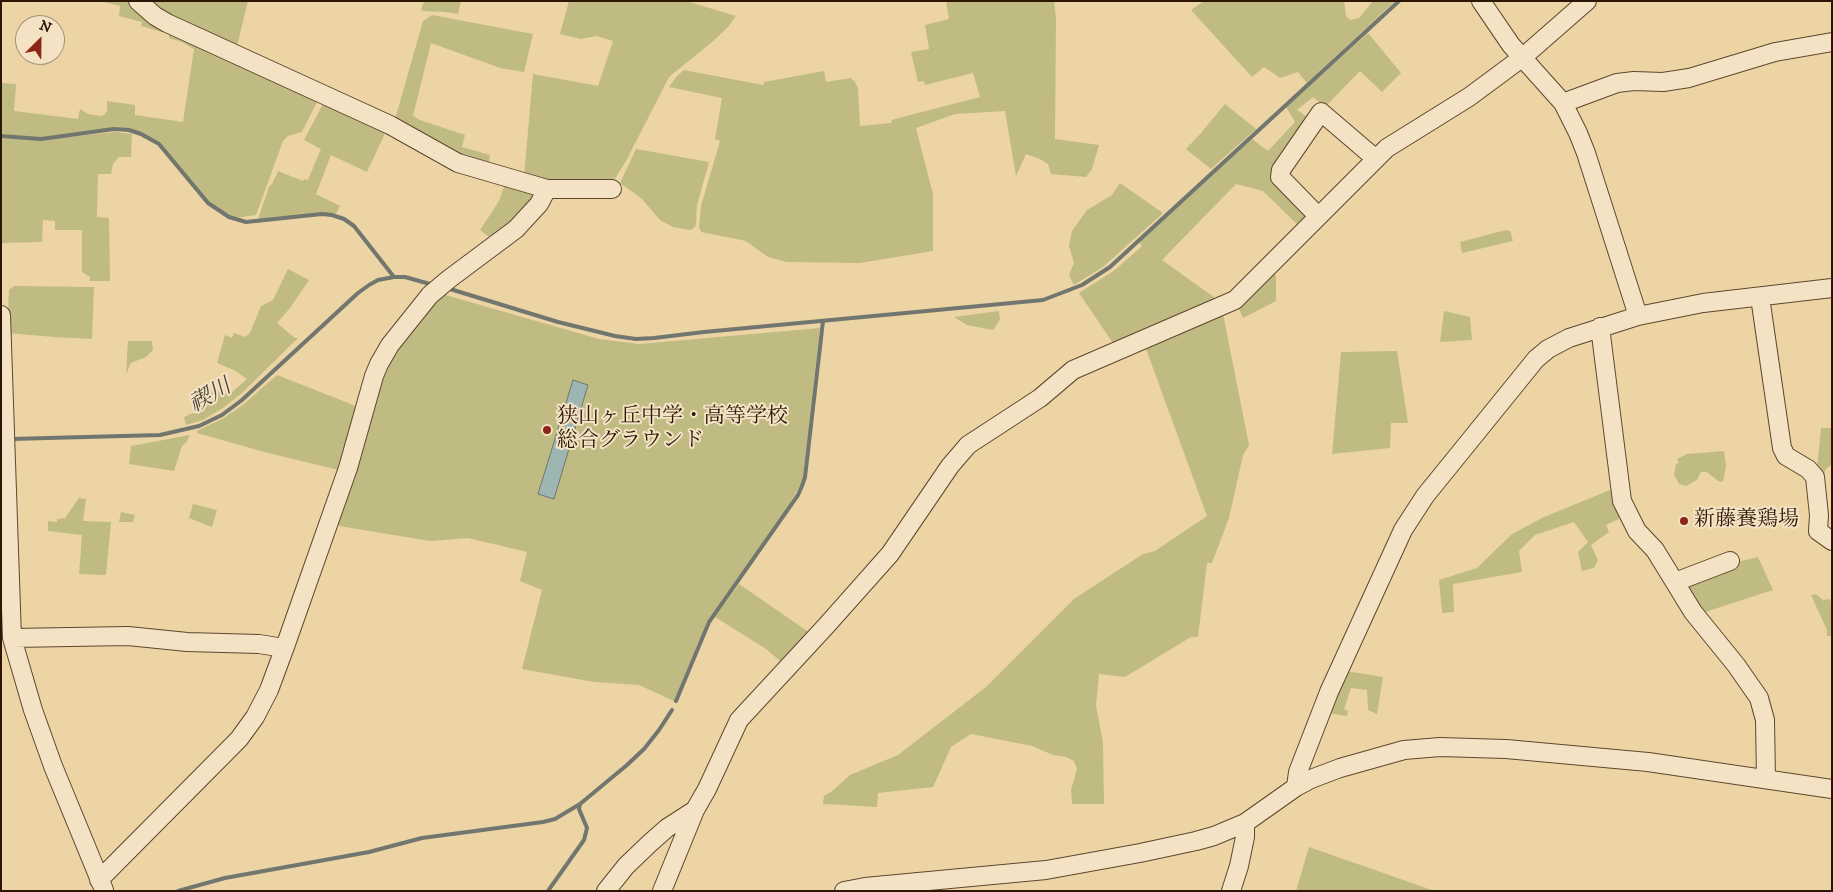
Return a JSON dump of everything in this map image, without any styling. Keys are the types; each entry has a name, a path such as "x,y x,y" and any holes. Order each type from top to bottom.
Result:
{"street":[{"path":"138,1 155,16 167,23 390,124 458,163 548,189 612,189"},
{"path":"1481,1 1501,32 1563,103 1586,153 1638,316"},
{"path":"662,891 695,810 707,789 739,720 833,619 890,554 950,466 968,445 1040,398 1073,370 1235,300 1387,148 1469,97 1523,57 1586,1"},
{"path":"1563,103 1616,84 1663,82 1690,78 1774,52 1832,42"},
{"path":"1318,216 1280,177 1280,170 1321,112 1376,158"},
{"path":"1,315 10,647 53,766 101,886 240,739 269,690 348,468 374,376 385,353 430,295 449,278 516,229 539,204 548,189"},
{"path":"1296,787 1298,772 1329,692 1403,530 1426,496 1536,359 1548,349 1569,338 1638,316 1703,303 1832,288"},
{"path":"1760,297 1782,448 1790,459 1808,469 1815,477 1819,515 1818,531 1832,541"},
{"path":"1600,327 1622,501 1637,531 1655,550 1693,612 1736,665 1759,698 1765,720 1766,779"},
{"path":"1675,582 1730,561"},
{"path":"10,647 128,636 187,642 259,644 284,648"},
{"path":"844,891 874,886 1046,870 1196,841 1214,836 1245,823 1296,787 1340,768 1404,750 1440,747 1506,749 1648,762 1832,789"},
{"path":"606,891 626,866 650,843 667,828 695,810"},
{"path":"1231,891 1245,837 1245,823"}],"shaded area":[{"path":"100,1 135,1 318,100 302,132 288,136 283,141 256,215 235,218 206,201 160,144 141,133 128,129 113,129 41,138 1,134 1,83 16,84 14,111 78,119 80,109 88,114 104,115 107,111 107,101 135,105 135,115 183,122 194,49 182,42 169,38 169,34 141,26 142,22 119,16 120,6"},
{"path":"145,1 248,1 236,50 190,28"},
{"path":"424,1 461,1 458,14 421,10"},
{"path":"569,1 686,1 736,16 728,27 712,42 669,77 626,161 610,183 557,187 524,177 533,74 598,86 613,41 596,36 581,39 560,34"},
{"path":"946,1 1054,1 1056,18 1055,139 1099,145 1092,169 1086,177 1051,174 1048,164 1026,154 1016,176 1005,111 955,114 916,128 933,194 933,251 860,263 787,262 768,257 746,241 701,232 699,227 701,206 720,141 715,139 722,98 669,87 677,76 684,70 763,85 764,82 824,71 826,82 851,78 855,82 858,88 860,126 891,123 895,119 980,97 973,73 925,85 924,81 918,82 911,52 929,49 925,25 949,19"},
{"path":"1204,1 1344,1 1346,16 1350,20 1359,18 1373,1 1395,1 1307,83 1298,72 1280,78 1264,67 1252,77 1191,10"},
{"path":"432,15 533,34 524,72 500,68 431,43 413,116 465,135 462,147 490,155 488,167 461,160 399,123 396,116 423,21"},
{"path":"1368,33 1401,73 1382,92 1360,71 1325,107 1313,97 1297,110 1312,120 1278,167 1310,210 1301,228 1263,191 1236,184 1162,260 1222,303 1115,346 1079,293 1115,270 1142,246 1139,242 1252,139 1268,151 1295,122 1286,107"},
{"path":"323,104 387,129 367,172 331,155 316,194 340,206 334,215 323,213 258,219 269,187 278,171 303,181 304,179 308,180 321,149 304,140"},
{"path":"1225,104 1256,129 1211,169 1186,149"},
{"path":"115,132 132,134 131,157 119,157 113,164 111,174 98,174 97,217 109,218 110,281 90,281 90,277 82,272 82,230 55,230 55,221 43,220 42,242 1,243 1,138 42,140"},
{"path":"636,149 709,162 697,205 696,225 693,229 673,227 660,220 641,198 620,183"},
{"path":"506,181 529,187 538,198 494,241 480,230 499,201"},
{"path":"1120,183 1163,213 1103,267 1074,285 1069,275 1074,263 1069,246 1072,231 1087,210 1112,195"},
{"path":"1506,230 1510,231 1513,241 1462,253 1460,242"},
{"path":"1273,267 1276,278 1276,301 1243,318 1236,301"},
{"path":"288,269 309,280 277,323 295,338 298,338 243,392 223,408 203,420 186,425 184,417 195,412 206,401 213,390 230,394 247,379 234,370 217,363 225,335 232,338 234,333 245,337 250,333 261,306 273,300"},
{"path":"14,286 94,287 92,339 7,333 9,290"},
{"path":"442,294 599,339 639,344 820,328 803,477 800,486 707,621 674,701 639,685 594,682 522,669 542,590 520,581 527,552 468,538 430,541 339,526 336,520 379,385 393,352"},
{"path":"1222,309 1249,445 1243,455 1229,518 1212,563 1207,563 1198,637 1191,637 1125,677 1099,674 1096,706 1103,742 1104,804 1072,804 1071,790 1077,769 1074,761 1032,746 971,734 951,747 933,787 878,793 877,807 823,804 824,796 850,775 898,755 986,687 1074,599 1143,554 1155,551 1207,516 1145,346"},
{"path":"999,311 1000,320 993,330 967,325 954,317"},
{"path":"1444,311 1470,317 1472,340 1440,342"},
{"path":"128,341 152,341 153,350 146,357 131,363 126,374"},
{"path":"1397,351 1408,423 1391,423 1390,448 1332,454 1341,352"},
{"path":"277,375 361,408 339,470 197,433 197,431 224,418 244,404"},
{"path":"1821,428 1832,428 1832,464 1825,470 1824,487 1817,469"},
{"path":"190,435 182,446 174,471 129,464 131,446"},
{"path":"1724,451 1726,466 1723,482 1718,481 1707,472 1701,472 1697,480 1686,486 1679,484 1674,475 1676,464 1679,463 1677,459 1687,454"},
{"path":"1615,488 1623,517 1606,525 1609,532 1591,545 1598,560 1594,568 1582,571 1578,552 1588,542 1574,522 1535,535 1519,551 1522,572 1453,584 1454,612 1442,613 1439,580 1477,568 1512,534 1544,517"},
{"path":"79,498 86,499 83,521 111,522 106,575 79,574 82,535 48,531 48,521 57,522 57,519 65,518"},
{"path":"193,504 217,510 212,527 189,518"},
{"path":"121,512 135,515 133,522 119,522"},
{"path":"1758,557 1773,590 1699,614 1686,584 1729,564"},
{"path":"739,584 813,635 786,666 766,649 715,617"},
{"path":"1816,594 1823,600 1829,599 1832,603 1832,636 1827,636 1827,630 1811,595"},
{"path":"1346,671 1383,677 1377,714 1368,710 1367,690 1351,688 1344,709 1348,711 1347,716 1328,713"},
{"path":"1309,847 1432,890 1432,891 1296,891"}],"water":[{"path":"573,380 588,385 554,499 538,494"}],"waterway":[{"path":"450,289 558,322 615,336 636,339 1043,300 1082,285 1110,267 1399,1"},
{"path":"1,136 41,139 114,129 129,130 141,134 159,144 208,203 229,217 246,222 322,214 344,219 354,226 394,277"},
{"name":"禊川","path":"11,439 160,435 199,426 222,415 242,400 369,285 378,280 394,277 405,277 430,284"},
{"path":"676,701 709,622 798,495 802,486 805,477 823,321"},
{"path":"178,891 225,878 369,852 422,838 555,819 580,804 627,765 644,749 672,710"},
{"path":"548,891 584,840 587,828 579,809 580,804"}],"place":[{"name":"狭山ヶ丘中学・高等学校 総合グラウンド","path":"547,430"},
{"name":"新藤養鶏場","path":"1684,521"}]}
